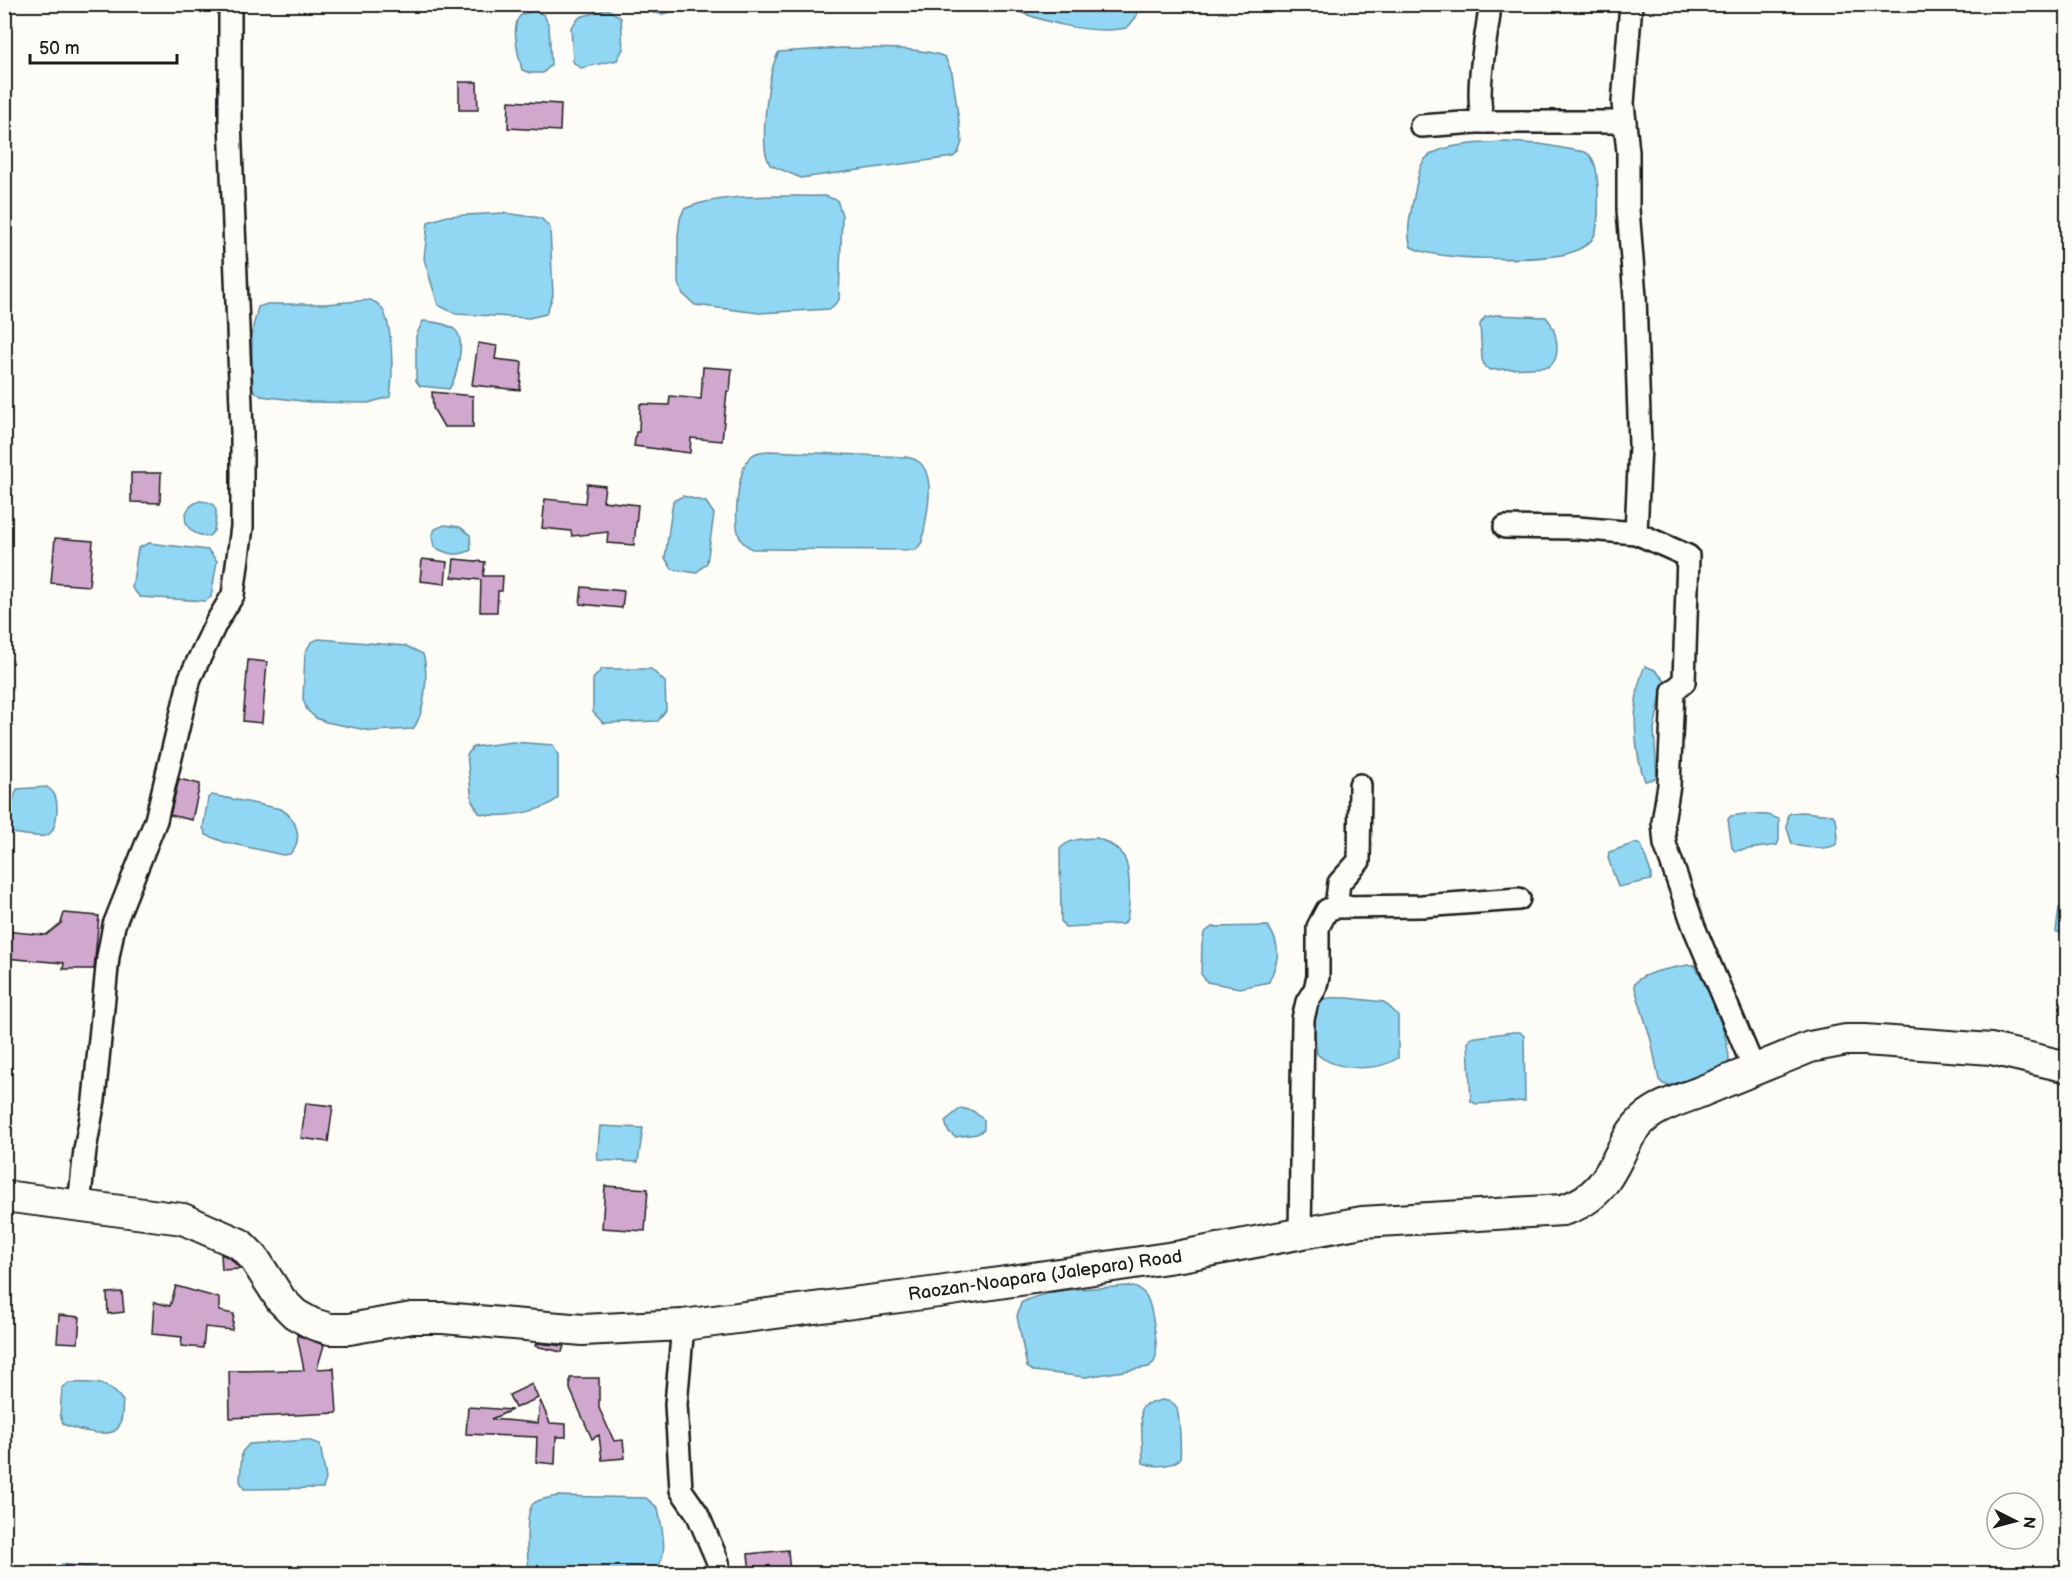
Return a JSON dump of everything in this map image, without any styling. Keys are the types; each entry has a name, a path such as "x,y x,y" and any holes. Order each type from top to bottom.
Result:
{"main road":[{"name":"Raozan-Noapara (Jalepara) Road","path":"4,1196 183,1219 240,1244 254,1258 281,1300 295,1314 313,1324 330,1329 349,1329 412,1318 443,1318 583,1330 683,1325 973,1287 1181,1256 1362,1222 1563,1210 1575,1207 1602,1186 1630,1137 1653,1112 1810,1047 1846,1040 1991,1049 2067,1067"}],"street":[{"path":"79,1205 95,1090 108,957 114,925 156,820 190,678 216,623 233,595 242,527 242,432 230,120 230,4"},
{"path":"1630,4 1623,103 1628,152 1628,208 1635,297 1640,445 1636,533"},
{"path":"1485,122 1480,115 1481,84 1489,15"},
{"path":"1421,126 1485,122 1625,122"},
{"path":"1505,527 1577,528 1636,533 1688,556 1684,682 1673,691 1669,785 1663,822 1665,844 1694,927 1754,1069"},
{"path":"1336,907 1339,883 1359,861 1360,785"},
{"path":"1300,1234 1303,1019 1307,1002 1315,989 1318,977 1318,927 1327,910 1336,907 1422,906 1519,899"},
{"path":"683,1325 676,1404 681,1490 697,1513 718,1562 719,1574"}],"water":[{"path":"1007,4 1141,5 1136,17 1127,28 1097,30 1067,26 1037,18 1008,8"},
{"path":"645,5 693,5 663,14 653,13"},
{"path":"608,9 621,18 623,49 617,60 581,68 573,62 571,27 580,17"},
{"path":"534,11 544,15 549,26 551,65 543,73 530,73 522,70 516,42 517,21 523,14"},
{"path":"842,48 922,51 945,57 952,73 962,142 958,153 953,157 801,178 770,165 765,150 766,112 769,84 779,52"},
{"path":"1505,142 1540,144 1585,152 1592,158 1596,167 1598,188 1598,221 1591,241 1569,253 1511,259 1442,255 1411,247 1409,230 1411,212 1419,173 1427,157 1459,145"},
{"path":"825,196 837,200 842,215 839,300 830,309 759,313 695,305 683,294 678,283 678,236 684,209 716,200 734,198"},
{"path":"504,213 541,218 550,228 553,296 546,314 529,318 456,314 438,305 424,259 428,222 447,216"},
{"path":"371,300 384,312 390,335 392,376 390,397 368,403 310,402 261,396 252,389 252,331 258,307 267,304 325,304"},
{"path":"1496,315 1546,317 1553,329 1557,344 1556,358 1553,363 1548,367 1491,370 1485,367 1482,359 1480,324 1485,317"},
{"path":"423,321 448,326 458,334 459,359 455,377 449,389 420,386 416,381 416,336"},
{"path":"770,451 906,457 918,461 925,469 929,489 922,542 916,550 752,549 744,544 738,533 739,486 749,458 756,453"},
{"path":"683,496 706,502 714,514 707,563 696,573 672,569 665,558 673,501"},
{"path":"200,501 215,506 214,531 209,536 193,532 186,521 188,509"},
{"path":"445,525 460,527 470,535 471,550 452,554 434,547 432,536 435,529"},
{"path":"149,543 208,550 217,561 211,597 205,601 140,597 132,588 138,548"},
{"path":"319,639 406,646 423,654 426,671 425,693 413,729 371,731 326,722 316,718 307,710 303,699 305,653 311,642"},
{"path":"1645,666 1655,670 1664,680 1654,729 1657,778 1645,781 1638,754 1635,723 1637,692"},
{"path":"602,669 651,669 665,682 666,710 658,721 603,723 593,712 593,679"},
{"path":"513,742 553,745 558,755 558,798 542,808 531,811 509,815 479,813 472,801 467,755 473,747"},
{"path":"47,787 54,794 57,804 55,824 49,834 33,836 11,833 11,811 17,789"},
{"path":"212,795 281,809 287,813 295,824 298,836 290,854 283,855 224,842 206,835 203,828 208,798"},
{"path":"1803,812 1833,815 1837,823 1838,841 1836,844 1822,848 1792,844 1787,828 1788,815"},
{"path":"1768,815 1779,819 1777,845 1735,851 1732,848 1728,819 1731,816"},
{"path":"1097,838 1108,843 1124,857 1128,870 1129,888 1127,919 1124,924 1065,927 1061,921 1060,849 1072,841"},
{"path":"1635,843 1641,845 1651,873 1651,880 1618,887 1608,858 1609,852"},
{"path":"2059,908 2067,910 2067,934 2056,932"},
{"path":"1268,926 1278,954 1269,982 1240,988 1207,982 1201,974 1204,933 1212,927"},
{"path":"1694,965 1711,998 1726,1039 1729,1061 1728,1066 1672,1086 1663,1084 1659,1080 1651,1040 1634,985 1650,974"},
{"path":"1348,998 1384,1002 1398,1015 1398,1058 1379,1066 1357,1068 1335,1064 1317,1054 1314,1024 1316,1008 1324,999"},
{"path":"1520,1032 1524,1036 1525,1101 1476,1104 1471,1101 1468,1043 1470,1038"},
{"path":"961,1108 973,1111 984,1120 984,1130 977,1134 955,1137 948,1131 945,1121"},
{"path":"600,1126 643,1128 638,1162 597,1160"},
{"path":"1128,1286 1137,1288 1148,1299 1156,1354 1155,1361 1149,1367 1086,1377 1033,1371 1027,1367 1017,1316 1021,1303 1058,1291"},
{"path":"69,1383 99,1384 117,1394 123,1401 121,1420 117,1429 113,1432 99,1433 63,1424 60,1415 62,1388"},
{"path":"1162,1400 1172,1403 1177,1408 1180,1459 1167,1465 1157,1466 1143,1463 1141,1409 1146,1404"},
{"path":"307,1440 320,1444 326,1479 323,1488 244,1489 240,1481 242,1452 249,1444"},
{"path":"557,1496 646,1498 658,1508 661,1525 664,1543 662,1560 658,1567 652,1574 530,1573 527,1537 531,1508 536,1502"},
{"path":"62,1564 136,1573 57,1573 58,1567"}],"building":[{"path":"459,82 477,82 478,110 459,110"},
{"path":"509,101 561,104 560,131 508,128"},
{"path":"478,343 497,346 495,359 522,362 520,390 472,385"},
{"path":"703,367 732,369 730,391 727,391 722,441 691,438 690,453 634,446 636,432 639,432 640,404 669,405 670,396 701,399"},
{"path":"432,392 473,396 473,427 444,427 433,408"},
{"path":"131,473 161,473 160,503 131,502"},
{"path":"587,484 605,486 603,501 638,505 634,545 607,543 608,532 572,536 571,531 542,528 545,499 585,503"},
{"path":"55,538 93,541 89,586 51,583"},
{"path":"422,559 447,562 445,584 420,581"},
{"path":"454,559 485,562 483,576 503,576 502,591 498,591 497,612 480,612 481,580 452,577"},
{"path":"582,587 624,591 622,608 580,604"},
{"path":"248,660 267,662 262,723 243,721"},
{"path":"179,779 200,784 192,820 170,815"},
{"path":"64,913 99,916 94,969 63,969 64,963 4,958 4,931 46,935 61,923"},
{"path":"306,1103 333,1106 328,1142 301,1138"},
{"path":"605,1186 648,1189 645,1231 602,1228"},
{"path":"221,1254 230,1258 240,1269 222,1270"},
{"path":"176,1286 219,1298 219,1311 234,1314 232,1330 205,1327 203,1348 181,1346 182,1337 152,1334 154,1302 170,1306"},
{"path":"122,1292 124,1312 108,1314 107,1293"},
{"path":"59,1315 80,1317 78,1343 57,1342"},
{"path":"297,1335 324,1345 317,1369 334,1368 337,1413 230,1418 229,1371 304,1370"},
{"path":"536,1343 564,1346 562,1352 535,1346"},
{"path":"570,1378 599,1378 599,1408 614,1441 623,1440 625,1458 602,1460 599,1435 592,1439 570,1389"},
{"path":"532,1384 538,1398 515,1408 509,1395"},
{"path":"540,1400 550,1423 566,1424 566,1437 556,1437 555,1464 536,1462 537,1437 466,1434 468,1407 512,1410 491,1419 538,1423"},
{"path":"788,1550 790,1574 750,1574 748,1554"}]}
